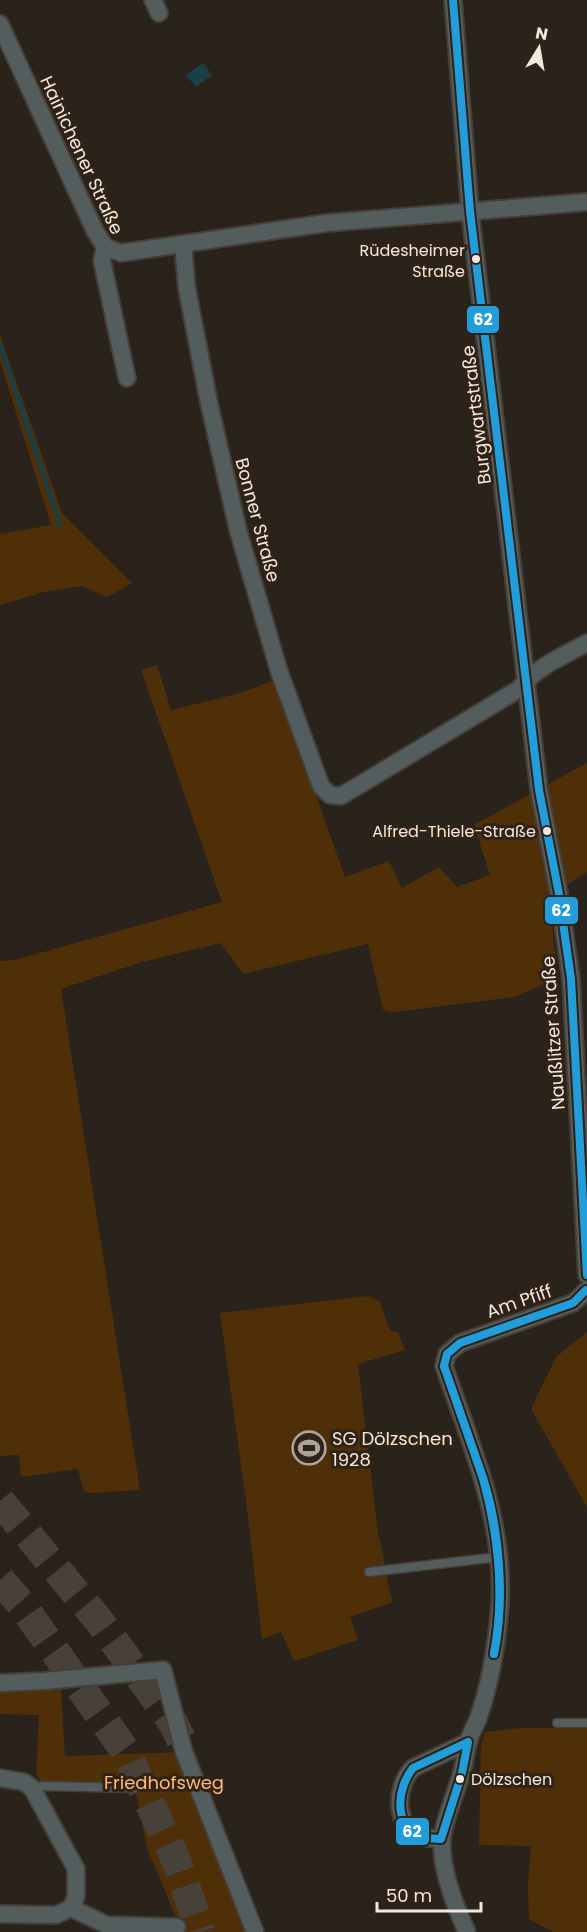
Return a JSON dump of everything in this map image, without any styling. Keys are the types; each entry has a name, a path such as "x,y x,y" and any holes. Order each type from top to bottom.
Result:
{"street":[{"name":"Burgwartstraße","path":"453,0 470,211 539,790"},
{"name":"Hainichener Straße","path":"0,24 95,231 105,247 102,261 127,378"},
{"path":"105,247 121,253 326,223 587,202"},
{"name":"Bonner Straße","path":"183,244 187,289 206,391 238,530 279,670 321,786 330,795 341,796 519,690 527,679"},
{"path":"527,679 587,643"},
{"name":"Naußlitzer Straße","path":"539,790 559,894 571,979 583,1101 587,1284"},
{"path":"571,979 587,972"},
{"name":"Am Pfiff","path":"498,1557 485,1485 444,1366 447,1354 460,1343 573,1303 587,1284"},
{"path":"467,1932 453,1901 441,1839 462,1773 468,1742 488,1686 496,1646 500,1601 498,1557"},
{"path":"0,1683 163,1670 184,1752 255,1932"},
{"path":"441,1839 422,1837 409,1828 402,1816 399,1800 401,1785 413,1768 468,1742"},
{"path":"0,1778 24,1782 32,1788 76,1869 76,1897 71,1908 56,1915 0,1914"},
{"path":"71,1908 107,1925 177,1927"}],"lane":[{"path":"369,1572 498,1557"},
{"path":"557,1723 587,1723"},
{"path":"32,1788 43,1786 135,1788"}],"green space":[{"path":"0,335 62,513 132,583 107,597 82,586 44,592 0,605 0,534 51,525 0,361"},
{"path":"157,665 171,710 237,694 275,680 345,877 389,861 402,888 439,867 457,887 490,875 474,825 587,763 587,872 549,897 557,975 553,980 515,997 394,1012 383,1010 368,944 243,974 221,943 142,962 61,989 140,1490 91,1493 84,1492 78,1469 21,1477 19,1455 0,1456 0,961 15,960 222,902 141,670"},
{"path":"369,1296 380,1302 390,1331 398,1332 405,1350 358,1364 378,1533 393,1602 350,1617 358,1640 294,1661 281,1632 262,1639 247,1508 220,1313"},
{"path":"587,1332 587,1507 531,1409 556,1357"},
{"name":"Friedhofsweg","path":"60,1674 65,1756 184,1752 255,1932 185,1932 180,1927 147,1848 135,1788 43,1786 36,1773 39,1715 0,1714 0,1679"},
{"path":"520,1728 587,1728 587,1932 553,1932 529,1919 528,1887 531,1846 479,1845 481,1746 485,1732"}],"water":[{"path":"203,63 212,75 196,87 186,75"}],"waterway":[{"path":"0,344 60,525"}],"tunnel":[{"path":"0,1501 100,1622 172,1721 185,1747"},
{"path":"0,1580 22,1605 126,1752 176,1860 201,1932"}],"transit line":[{"name":"62","path":"453,0 470,211 539,790 559,894 571,979 587,1275"},
{"name":"62","path":"444,1366 447,1354 460,1343 573,1303 586,1290"},
{"name":"62","path":"444,1366 483,1478"},
{"name":"62","path":"444,1366 483,1478"},
{"name":"62","path":"483,1478 489,1498 499,1565 499,1611 494,1654"},
{"name":"62","path":"483,1478 493,1521 498,1565 499,1610 494,1654"},
{"name":"62","path":"468,1742 462,1773 441,1839 424,1838 412,1832 402,1816 400,1806 403,1786 408,1776 413,1768 468,1742"}],"place":[{"name":"Rüdesheimer Straße","path":"476,259"},
{"name":"Alfred-Thiele-Straße","path":"547,831"},
{"name":"SG Dölzschen 1928","path":"309,1448"},
{"name":"Dölzschen","path":"460,1779"}]}
